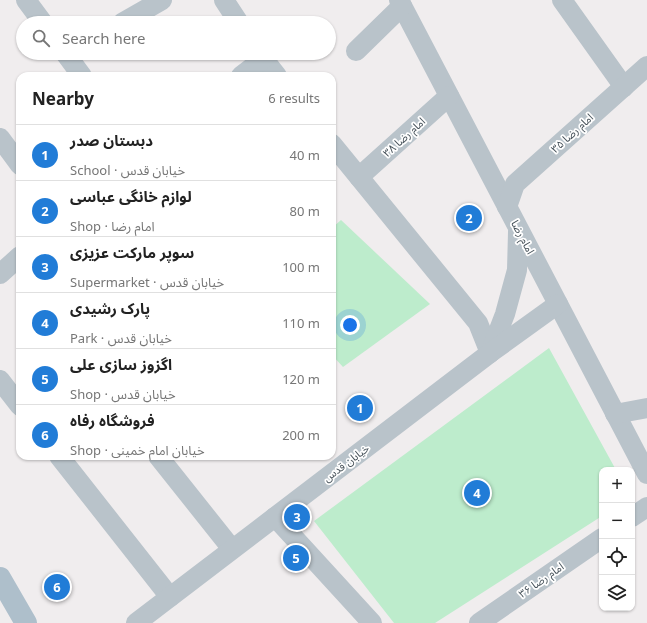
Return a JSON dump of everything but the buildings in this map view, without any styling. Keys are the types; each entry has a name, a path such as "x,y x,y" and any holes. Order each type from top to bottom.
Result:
{"main road":[{"path":"0,578 26,623"}],"street":[{"path":"26,0 38,16"},
{"path":"134,16 162,0"},
{"path":"224,0 234,16"},
{"path":"562,0 624,87"},
{"path":"356,51 400,3"},
{"name":"امام رضا","path":"400,3 647,474"},
{"path":"71,60 79,72"},
{"path":"245,72 257,60"},
{"path":"264,60 274,72"},
{"name":"امام رضا ۳۵","path":"507,207 515,184 647,66"},
{"name":"امام رضا ۳۸","path":"359,177 449,96"},
{"path":"0,138 16,159"},
{"path":"336,149 478,323 490,353"},
{"path":"490,353 505,314 518,270 518,228"},
{"path":"0,274 16,260"},
{"name":"خیابان قدس","path":"136,623 490,353 558,304"},
{"path":"0,380 16,401"},
{"path":"615,414 647,408"},
{"path":"63,460 170,597"},
{"path":"161,460 232,549"},
{"path":"635,515 647,507"},
{"path":"275,517 372,623"},
{"name":"امام رضا ۳۶","path":"480,623 601,539"}],"green space":[{"path":"341,220 430,304 343,367 336,359 336,224"},
{"path":"549,348 614,467 599,467 599,518 435,623 394,623 314,521"}],"place":[{"name":"لوازم خانگی عباسی","path":"469,218"},
{"name":"دبستان صدر","path":"360,408"},
{"name":"پارک رشیدی","path":"477,493"},
{"name":"سوپر مارکت عزیزی","path":"297,517"},
{"name":"اگزوز سازی علی","path":"296,558"},
{"name":"فروشگاه رفاه","path":"57,587"}]}
